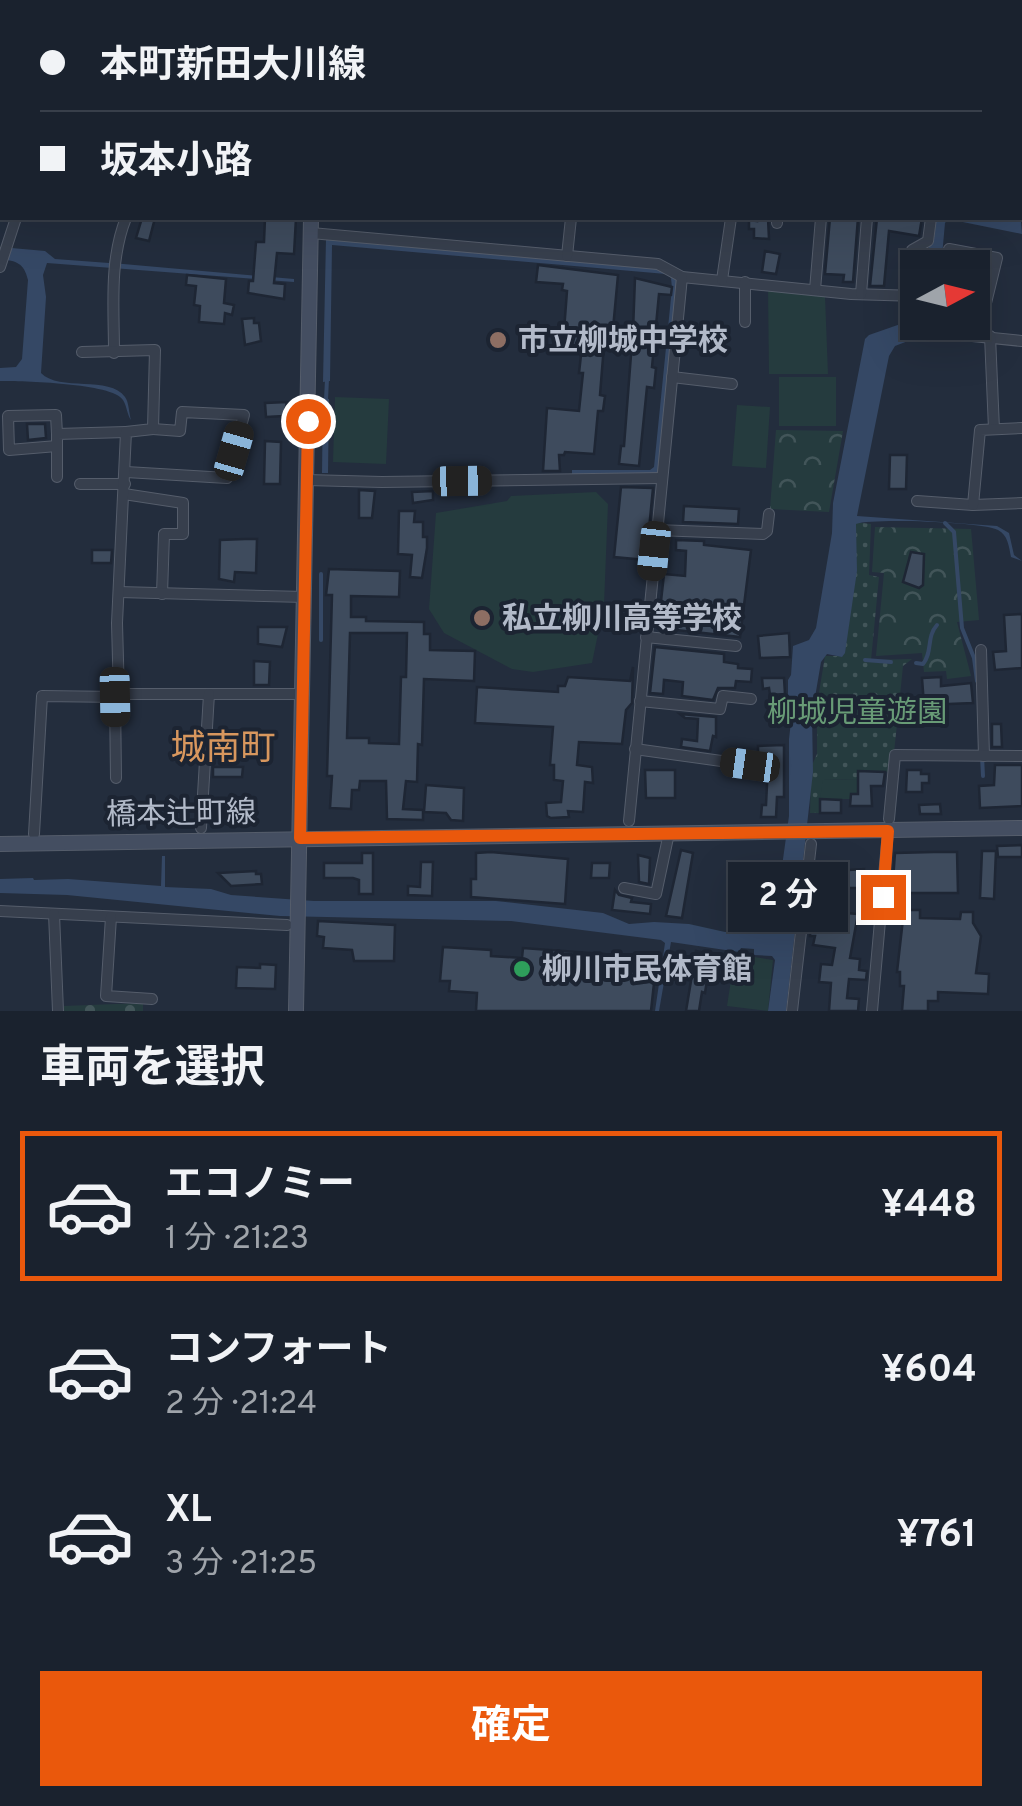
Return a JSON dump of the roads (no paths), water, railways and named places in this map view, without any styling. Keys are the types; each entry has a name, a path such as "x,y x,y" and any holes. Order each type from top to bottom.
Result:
{"main road":[{"path":"296,1011 292,922 299,896 305,598 319,480 311,225"},
{"name":"橋本辻町線","path":"0,844 786,832 808,838 888,825 1022,828"}],"street":[{"path":"0,266 15,220"},
{"path":"114,353 114,270 125,220"},
{"path":"571,220 571,256"},
{"path":"722,280 731,220"},
{"path":"815,290 821,220"},
{"path":"861,294 867,220"},
{"path":"912,250 928,240 931,220"},
{"path":"311,225 658,264 682,278 900,295"},
{"path":"990,257 997,258 990,287"},
{"path":"629,821 682,278"},
{"path":"744,322 745,282"},
{"path":"990,336 1022,340"},
{"path":"986,340 994,429"},
{"path":"82,352 155,350 153,430"},
{"path":"672,377 732,384"},
{"path":"57,477 57,440 56,416 8,416 9,450 57,440 126,432 180,431 182,412 244,414 227,478 80,484"},
{"path":"974,505 980,430 1022,428"},
{"path":"116,778 126,432"},
{"path":"319,480 661,478"},
{"path":"125,483 183,503 182,534 164,534 162,594"},
{"path":"916,501 1022,503"},
{"path":"656,530 763,534 767,532 769,514"},
{"path":"119,592 305,598"},
{"path":"646,637 736,646"},
{"path":"981,650 982,756"},
{"path":"201,828 209,694"},
{"path":"34,834 42,696 304,694"},
{"path":"640,701 720,709 723,696 751,698"},
{"path":"636,749 750,765"},
{"path":"872,1011 895,755 1022,756"},
{"path":"624,888 656,894 669,833"},
{"path":"792,1011 808,838"},
{"path":"0,911 292,922"},
{"path":"54,914 58,1011"},
{"path":"111,916 106,996 152,999"}],"water":[{"path":"121,220 112,263 294,282 47,263 43,275 46,297 41,373 60,382 118,390 126,399 131,420 123,400 103,390 0,381 0,368 16,367 22,359 28,280 19,264 0,259 0,247 45,251 55,259 109,263"},
{"path":"932,220 947,220 943,250 929,250"},
{"path":"953,220 1021,220 1022,234"},
{"path":"326,238 661,268 677,280 658,474 572,476 572,470 654,467 672,288 671,278 666,274 332,245 330,381 323,382"},
{"path":"900,324 900,340 911,340 895,346 889,356 857,516 997,526 1009,533 1014,555 1022,561 1011,557 1001,532 988,527 904,521 856,524 857,571 845,653 842,657 827,654 821,662 812,715 813,772 786,1011 768,1011 775,960 772,956 754,955 754,949 741,948 739,952 671,942 659,1011 655,1011 665,943 661,940 511,921 280,916 67,895 0,893 0,879 161,886 165,856 165,887 314,901 496,901 603,913 629,924 689,924 725,932 773,931 789,816 792,713 788,680 793,646 809,640 816,628 832,533 833,503 865,339"},
{"path":"323,398 329,399 328,473 322,473"}],"waterway":[{"path":"326,400 327,379"},
{"path":"945,523 954,532 962,628 974,658 977,681"},
{"path":"321,574 321,640"},
{"path":"916,663 923,664 926,659 937,625"},
{"path":"865,660 891,662"},
{"path":"982,756 983,776"}],"place":[{"name":"市立柳城中学校","path":"498,340"},
{"name":"私立柳川高等学校","path":"482,618"},
{"name":"柳川市民体育館","path":"522,969"}],"district":[{"name":"城南町","path":"223,747"}],"park label":[{"name":"柳城児童遊園","path":"857,712"}]}
